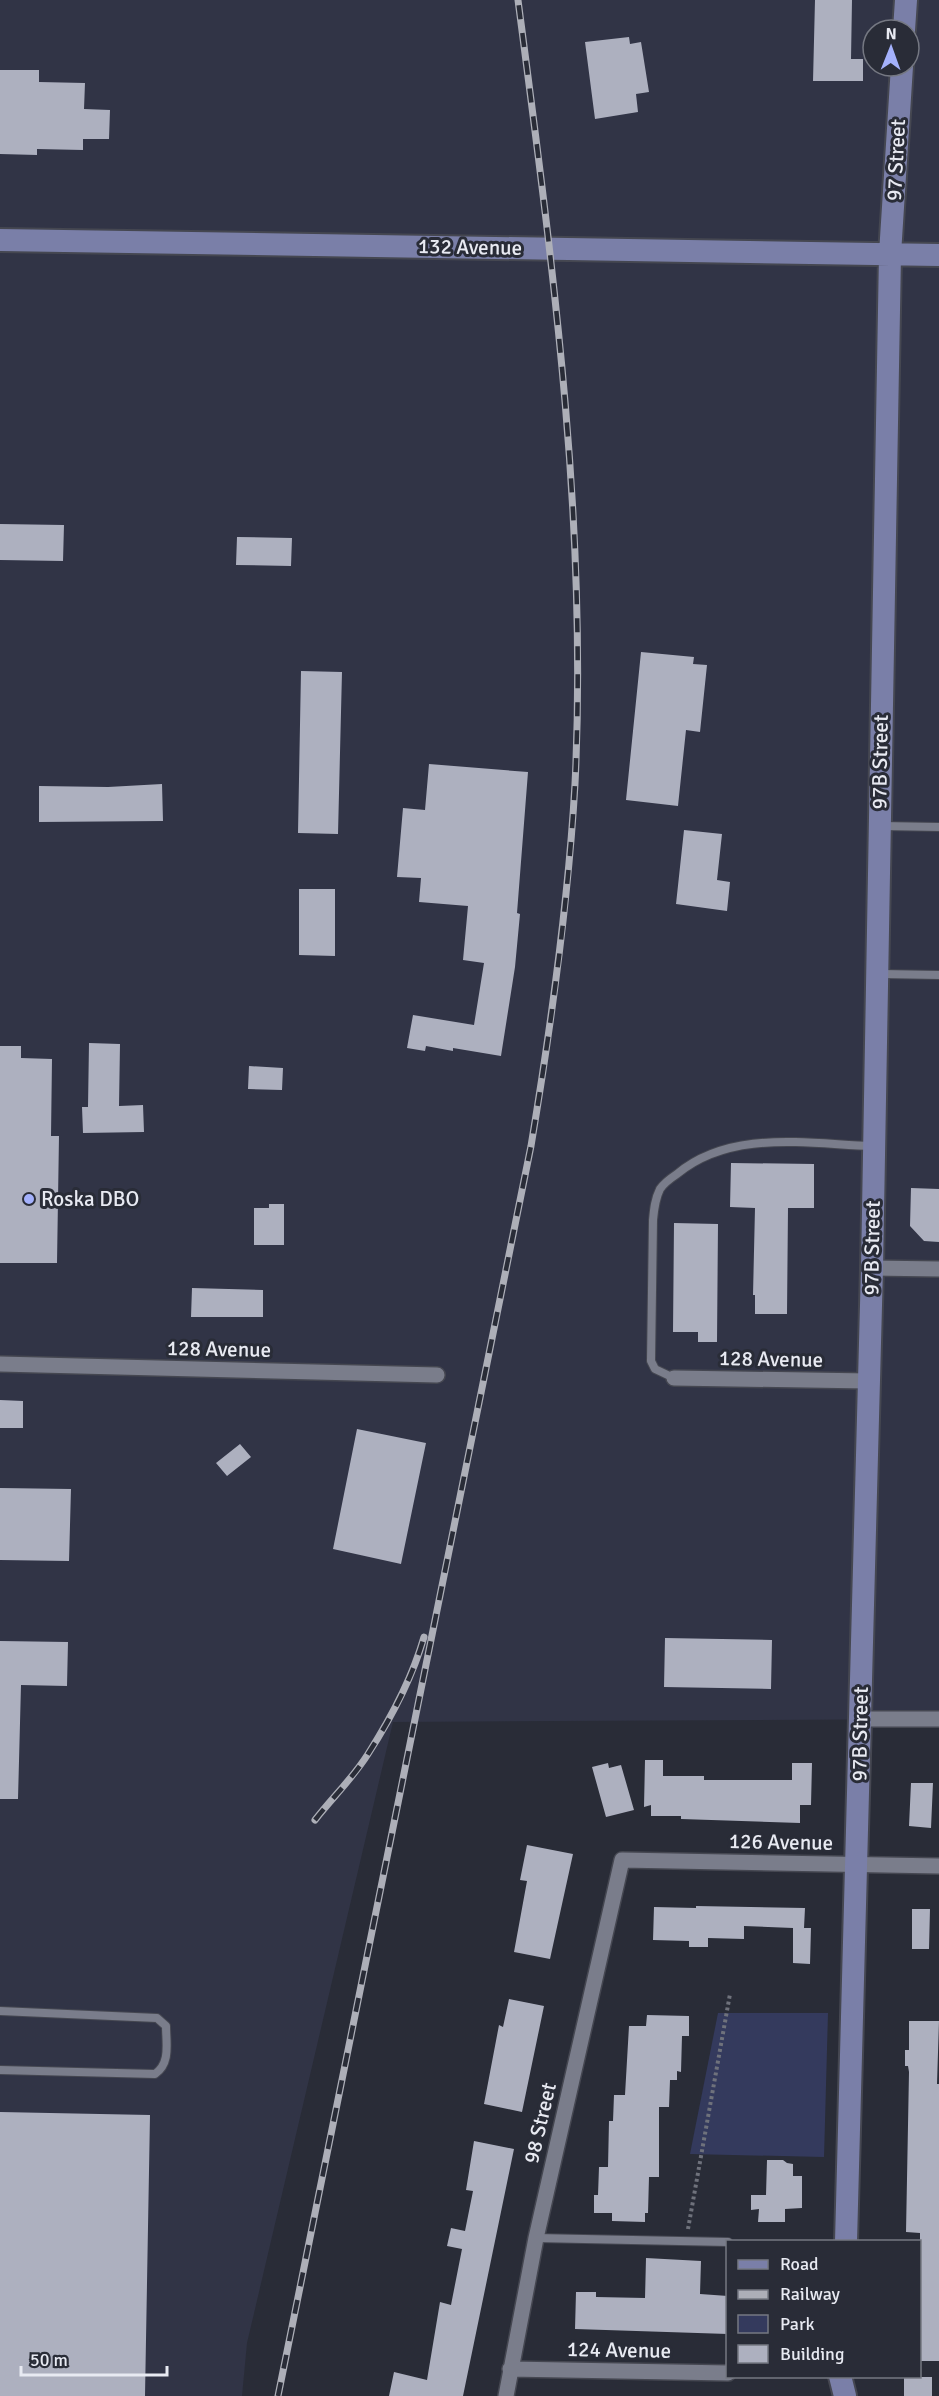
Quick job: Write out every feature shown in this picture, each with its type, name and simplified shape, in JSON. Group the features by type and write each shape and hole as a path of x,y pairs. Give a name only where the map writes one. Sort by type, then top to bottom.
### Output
{"street":[{"path":"905,18 906,0"},
{"name":"97 Street","path":"890,254 901,78"},
{"name":"132 Avenue","path":"0,240 939,255"},
{"name":"97B Street","path":"846,2240 872,1268 890,254"},
{"path":"872,1268 939,1269"},
{"name":"128 Avenue","path":"0,1364 437,1375"},
{"name":"128 Avenue","path":"674,1378 868,1381"},
{"path":"860,1719 939,1719"},
{"name":"126 Avenue","path":"622,1860 939,1866"},
{"name":"98 Street","path":"506,2396 536,2238 622,1860"},
{"name":"124 Avenue","path":"510,2369 726,2373"},
{"path":"840,2378 845,2396"}],"lane":[{"path":"879,826 939,827"},
{"path":"877,974 939,975"},
{"path":"674,1378 655,1369 651,1361 652,1220 661,1186 702,1157 735,1146 758,1142 874,1146"},
{"path":"0,2011 157,2018 166,2025 166,2062 155,2074 0,2070"},
{"path":"536,2238 726,2242"}],"path":[{"path":"686,2241 730,1994"}],"shaded area":[{"path":"0,0 939,0 939,1719 393,1722 247,2343 242,2396 0,2396"}],"green space":[{"path":"718,2013 828,2013 824,2157 690,2154"}],"building":[{"path":"815,0 852,0 851,59 861,59 863,81 813,81"},
{"path":"629,37 630,44 641,42 649,92 636,94 638,112 595,119 585,42"},
{"path":"0,70 39,70 39,82 85,83 84,109 110,110 109,139 83,139 83,150 37,149 37,155 0,154"},
{"path":"0,524 64,525 63,561 0,560"},
{"path":"237,537 292,538 291,566 236,565"},
{"path":"641,652 694,657 693,664 707,665 700,732 686,730 678,806 626,800"},
{"path":"301,671 342,672 338,834 298,833"},
{"path":"429,764 528,772 515,967 501,1056 453,1048 453,1051 426,1046 425,1051 407,1048 413,1015 474,1025 484,963 463,960 468,906 419,902 421,878 397,877 403,808 425,810"},
{"path":"162,784 163,821 39,822 39,786 108,787"},
{"path":"684,830 722,834 717,880 730,882 727,911 676,904"},
{"path":"299,889 335,889 335,956 299,955"},
{"path":"89,1043 120,1044 119,1106 143,1105 144,1132 83,1133 82,1107 88,1107"},
{"name":"Roska DBO","path":"0,1046 21,1046 21,1058 52,1059 51,1136 59,1136 57,1263 0,1263"},
{"path":"249,1066 283,1068 282,1090 248,1089"},
{"path":"731,1163 814,1164 814,1208 788,1208 787,1314 755,1314 755,1295 753,1295 755,1208 730,1207"},
{"path":"911,1188 939,1189 939,1242 924,1241 910,1226"},
{"path":"269,1204 284,1204 284,1245 254,1245 254,1208 269,1208"},
{"path":"674,1223 718,1224 717,1342 698,1342 698,1332 673,1332"},
{"path":"192,1288 263,1290 263,1317 191,1317"},
{"path":"0,1400 23,1401 23,1428 0,1428"},
{"path":"357,1429 426,1443 401,1564 333,1549"},
{"path":"240,1444 251,1457 227,1476 216,1463"},
{"path":"0,1488 71,1489 69,1561 0,1560"},
{"path":"665,1638 772,1640 771,1689 664,1687"},
{"path":"0,1641 68,1642 67,1686 21,1685 18,1799 0,1799"},
{"path":"645,1760 663,1760 663,1776 704,1776 704,1780 792,1780 792,1763 812,1763 811,1805 800,1805 800,1823 651,1816 651,1805 644,1807"},
{"path":"608,1763 609,1768 621,1765 634,1810 606,1817 592,1767"},
{"path":"911,1783 933,1783 931,1828 909,1826"},
{"path":"527,1845 573,1854 550,1959 514,1952 527,1881 520,1880"},
{"path":"696,1906 805,1908 804,1928 811,1928 810,1964 793,1963 793,1928 744,1926 744,1939 708,1938 708,1947 689,1947 689,1941 653,1940 654,1907 696,1908"},
{"path":"912,1909 930,1909 929,1949 912,1949"},
{"path":"509,1999 544,2006 522,2112 484,2104 499,2025 503,2027"},
{"path":"647,2015 689,2016 689,2036 682,2036 681,2072 677,2071 677,2080 670,2080 669,2107 659,2107 659,2177 649,2177 648,2213 645,2213 645,2222 612,2221 612,2213 594,2213 594,2195 598,2195 599,2167 608,2167 609,2121 613,2121 614,2095 625,2095 629,2026 646,2026"},
{"path":"909,2021 939,2021 937,2084 939,2084 939,2361 921,2361 921,2240 920,2233 906,2232 909,2072 908,2066 905,2066 905,2050 909,2050"},
{"path":"0,2112 150,2115 145,2396 0,2396"},
{"path":"474,2141 514,2149 463,2396 389,2396 394,2372 427,2380 440,2302 451,2305 462,2249 447,2246 451,2228 465,2231 473,2191 466,2190"},
{"path":"767,2160 783,2160 793,2164 793,2176 802,2176 802,2208 785,2209 785,2222 758,2222 759,2209 751,2210 751,2195 766,2195"},
{"path":"646,2258 701,2261 700,2294 726,2296 726,2334 575,2329 576,2292 596,2292 596,2297 645,2298"},
{"path":"932,2377 932,2396 904,2396 904,2378"}],"railway":[{"path":"278,2396 531,1146 552,1011 568,875 575,784 578,686 572,489 554,293 518,0"},
{"path":"315,1820 356,1771 377,1740 407,1683 424,1637"}],"place":[{"name":"Roska DBO","path":"29,1199"}]}
